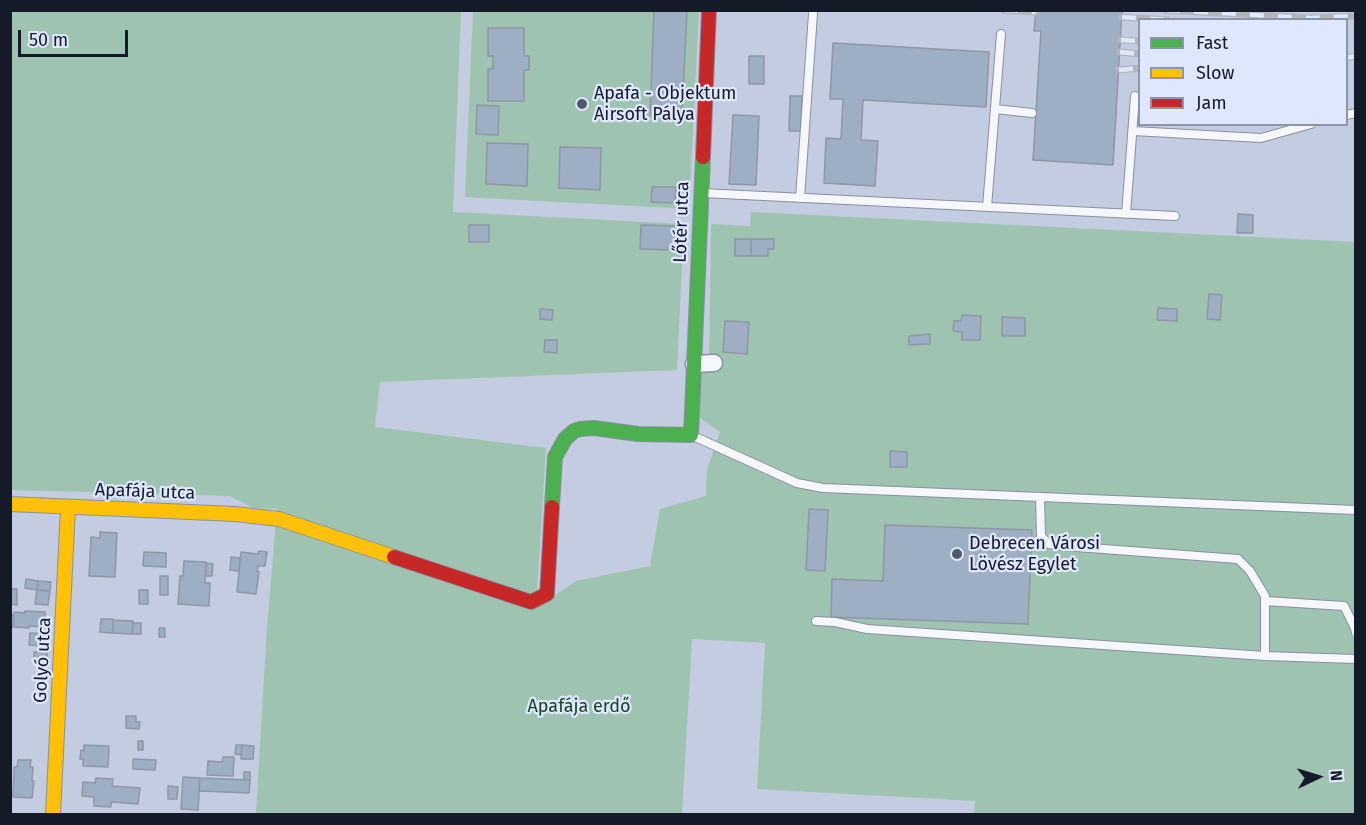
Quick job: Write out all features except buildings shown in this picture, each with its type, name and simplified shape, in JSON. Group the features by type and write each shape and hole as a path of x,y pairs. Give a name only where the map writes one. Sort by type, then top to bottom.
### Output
{"street":[{"name":"Lőtér utca","path":"691,435 709,10"},
{"path":"694,364 714,363"},
{"name":"Apafája utca","path":"10,504 235,514 279,519 531,602 547,594 555,457 568,434 577,429 596,429 691,435"},
{"name":"Golyó utca","path":"53,814 68,507"}],"lane":[{"path":"800,198 813,14"},
{"path":"987,207 1001,34"},
{"path":"1126,214 1135,96"},
{"path":"994,109 1032,112"},
{"path":"1133,131 1261,138 1304,126"},
{"path":"701,193 1175,216"},
{"path":"691,435 797,483 823,488 1356,510"},
{"path":"1040,497 1041,536 1049,544 1238,559 1250,571 1265,596 1265,656"},
{"path":"1265,601 1344,606 1356,633"},
{"path":"816,621 835,622 867,629 1265,656 1356,658"}],"green space":[{"name":"Apafája erdő","path":"11,11 461,11 453,212 684,224 677,370 380,382 375,427 546,448 536,608 576,581 650,566 660,509 706,496 707,470 720,432 697,416 699,369 709,368 711,224 750,226 751,212 1355,242 1355,814 974,814 975,801 757,789 765,643 692,639 682,814 256,814 267,627 277,509 253,508 230,496 11,490"},
{"name":"Apafa - Objektum Airsoft Pálya","path":"473,11 699,11 689,209 465,197"}],"railway":[{"path":"1004,10 1036,12"},
{"path":"1166,10 1311,18 1356,16"},
{"path":"1122,17 1138,18"},
{"path":"1121,40 1138,41"},
{"path":"1120,52 1138,54"},
{"path":"1348,58 1356,56"},
{"path":"1119,70 1138,68"}],"traffic: fast":[{"path":"552,507 555,457 565,439 574,431 594,428 638,434 691,435 703,157"}],"traffic: slow":[{"path":"10,504 235,514 279,519 394,557"},
{"path":"53,814 68,507"}],"traffic: jam":[{"path":"703,157 709,10"},
{"path":"394,557 531,602 547,594 552,507"}],"place":[{"name":"Apafa - Objektum Airsoft Pálya","path":"582,104"},
{"name":"Debrecen Városi Lövész Egylet","path":"957,554"}]}
